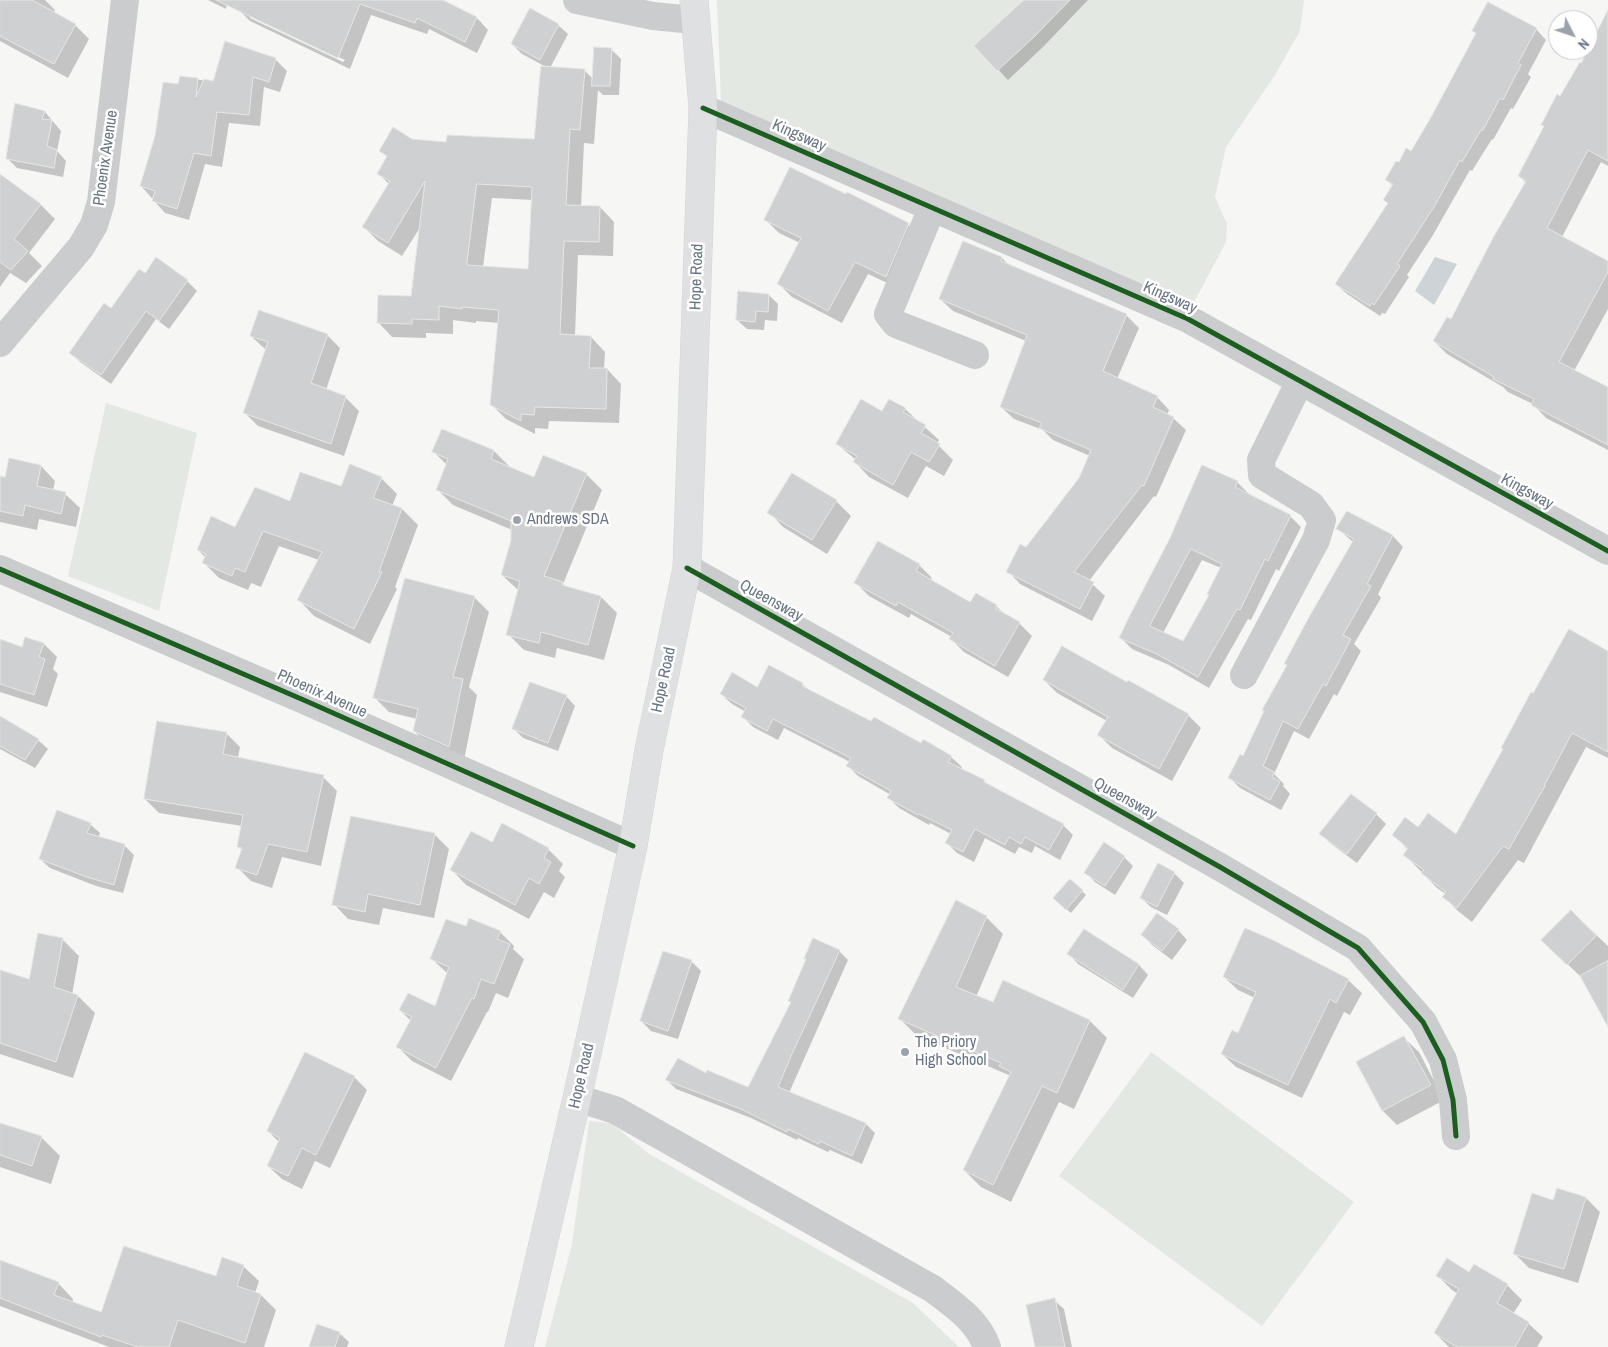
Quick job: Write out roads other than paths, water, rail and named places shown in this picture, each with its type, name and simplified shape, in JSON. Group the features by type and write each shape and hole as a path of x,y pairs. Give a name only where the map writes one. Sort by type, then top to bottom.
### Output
{"main road":[{"name":"Hope Road","path":"519,1347 578,1098 633,846 653,732 687,568 703,108 694,10"}],"street":[{"name":"Phoenix Avenue","path":"0,343 81,246 94,225 102,202 125,0"},
{"path":"577,0 653,16 694,10"},
{"name":"Kingsway","path":"703,108 1188,319 1608,551"},
{"path":"932,208 888,314 896,324 975,355"},
{"path":"1244,675 1316,540 1322,520 1312,505 1262,475 1261,460 1300,381"},
{"name":"Queensway","path":"687,568 1212,862 1358,948 1423,1022 1443,1060 1453,1100 1456,1136"},
{"name":"Phoenix Avenue","path":"0,569 306,701 633,846"},
{"path":"578,1098 615,1110 933,1289 963,1311 984,1339 987,1347"}],"place":[{"name":"Andrews SDA","path":"517,520"},
{"name":"The Priory High School","path":"905,1052"}]}
